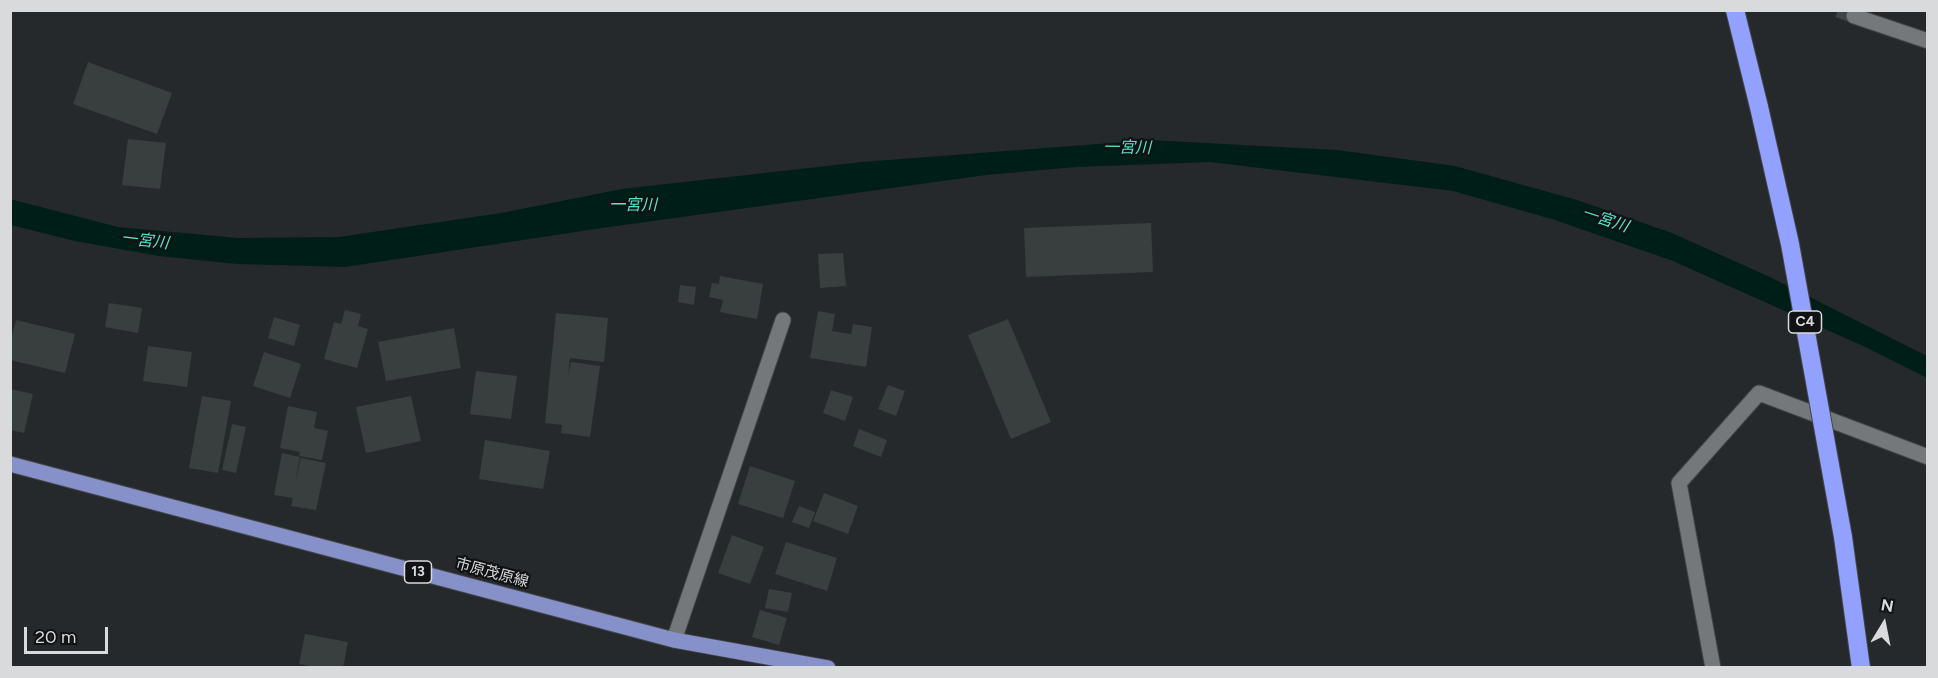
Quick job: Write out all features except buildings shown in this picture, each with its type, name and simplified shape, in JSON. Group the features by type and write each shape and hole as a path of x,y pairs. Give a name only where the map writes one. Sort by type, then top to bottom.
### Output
{"highway":[{"name":"C4","path":"1735,10 1790,244 1842,537 1861,668"}],"main road":[{"name":"市原茂原線","path":"10,464 674,640 828,668"}],"street":[{"path":"1857,10 1854,16 1928,41"},
{"path":"674,640 783,320"},
{"path":"1713,668 1679,483 1759,393 1928,458"}],"water":[{"name":"一宮川","path":"1150,140 1337,150 1455,166 1577,200 1672,233 1770,277 1927,356 1927,378 1863,346 1673,261 1555,220 1453,191 1210,162 1076,167 986,175 602,228 345,267 237,264 159,256 75,241 11,225 10,199 118,227 238,238 339,237 501,213 622,189 862,162"}],"tunnel":[{"path":"1838,10 1854,16"}]}
